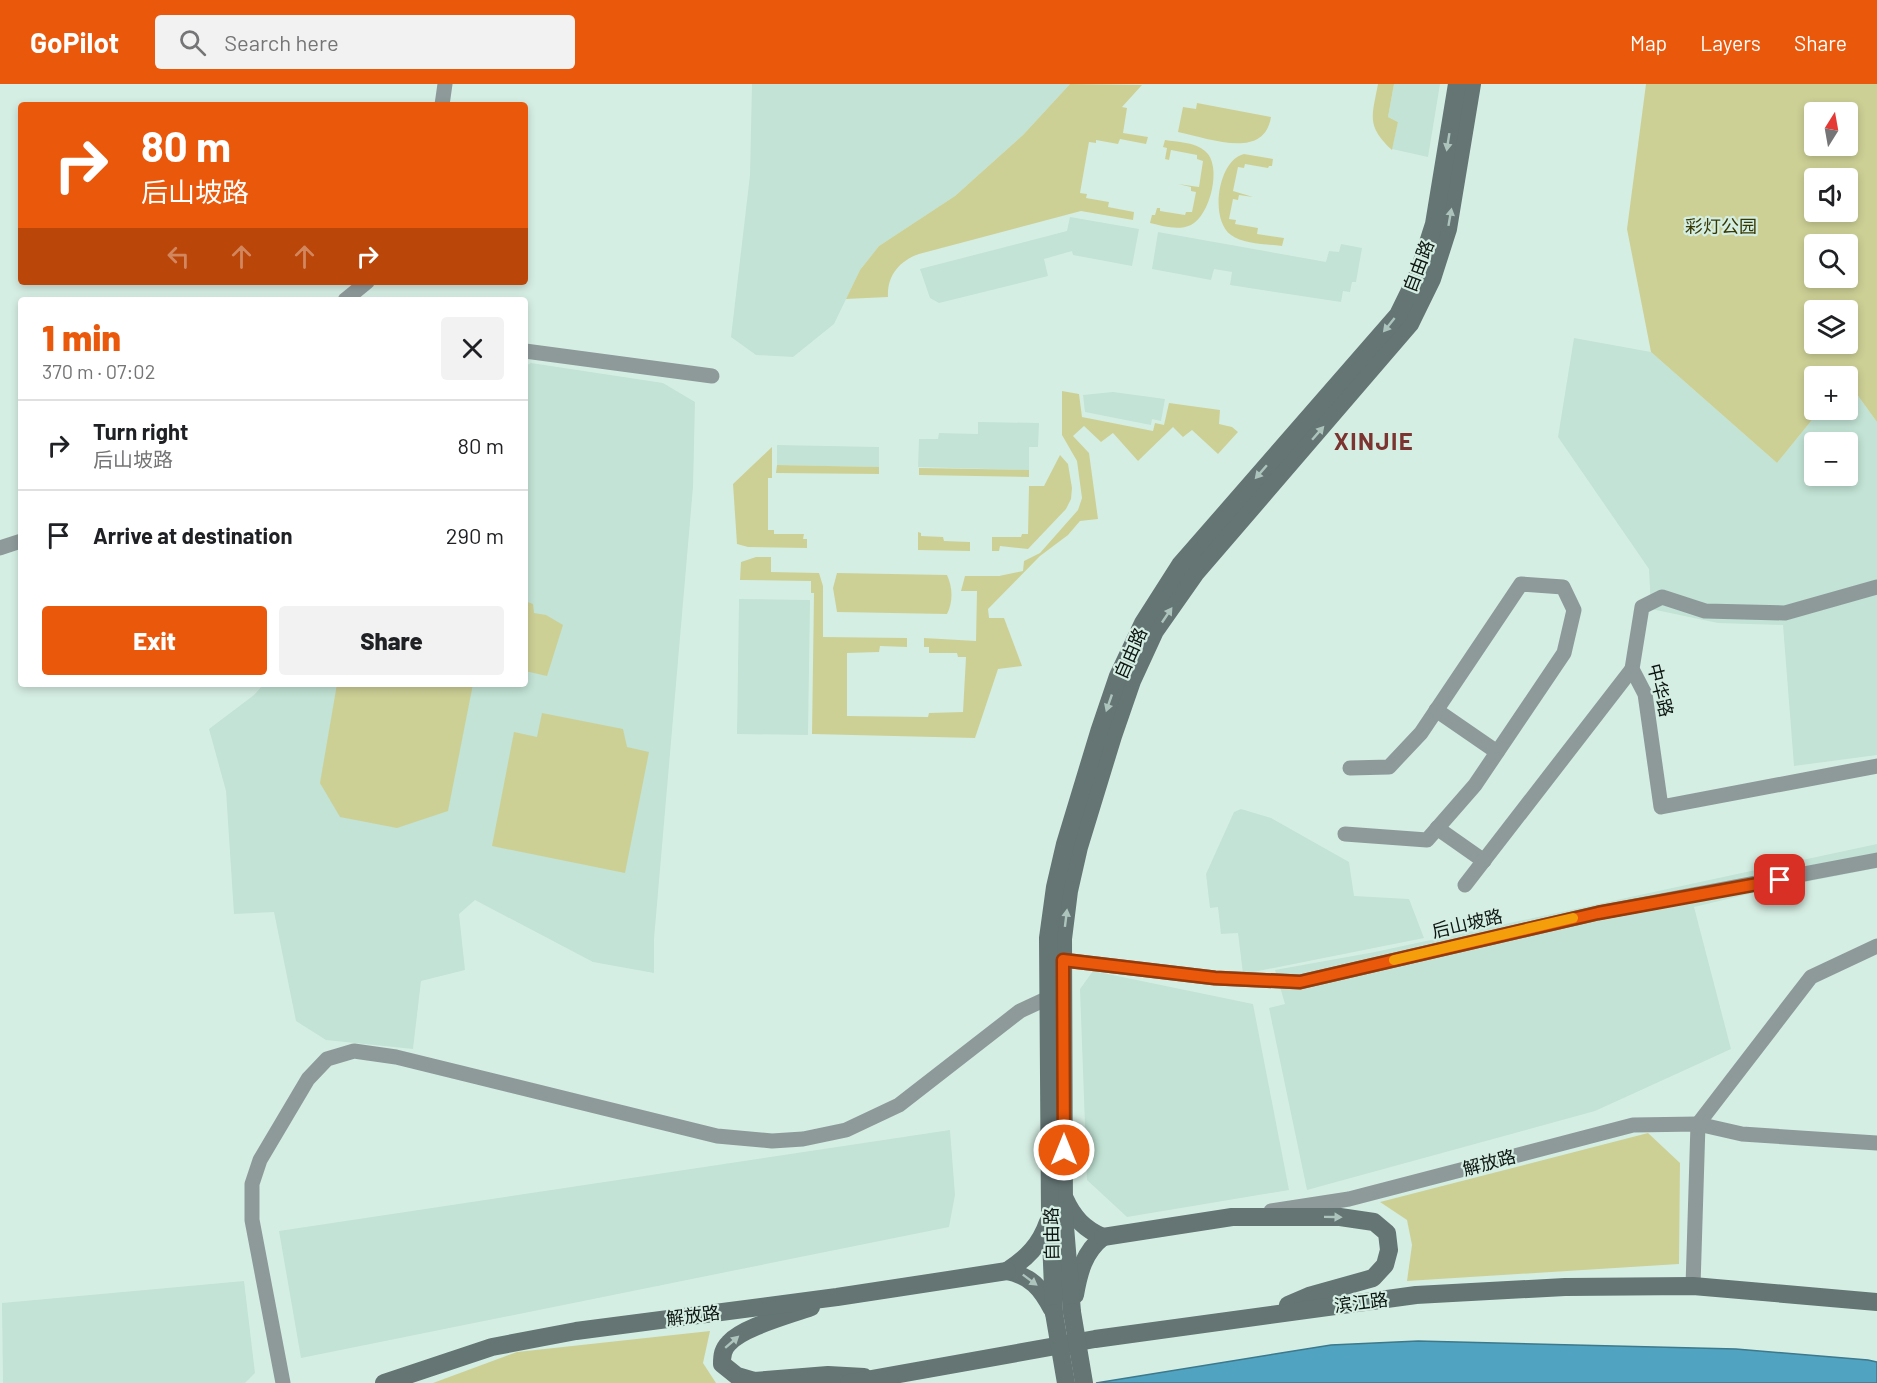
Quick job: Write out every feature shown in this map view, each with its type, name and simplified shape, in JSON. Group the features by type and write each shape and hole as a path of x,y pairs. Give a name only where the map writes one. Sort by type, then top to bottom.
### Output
{"main road":[{"name":"自由路","path":"1063,1313 1050,1214 1048,939 1055,887 1065,844 1118,676 1143,623 1180,565 1398,315 1418,274 1434,224 1457,84"},
{"name":"自由路","path":"1063,1313 1066,1266 1063,960 1069,891 1079,847 1113,736 1136,671 1155,631 1194,574 1410,324 1432,279 1448,229 1473,84"},
{"path":"1064,1197 1079,1221 1089,1231 1103,1237 1093,1245 1086,1256 1063,1313 1066,1383"},
{"path":"1007,1271 1031,1253 1042,1240 1050,1214"},
{"path":"1232,1217 1340,1217 1374,1222 1387,1233 1389,1250 1385,1265 1373,1278 1309,1296 1265,1314"},
{"name":"解放路","path":"1103,1237 1232,1217"},
{"path":"1007,1271 1022,1274 1035,1282 1063,1313 1084,1383"},
{"name":"解放路","path":"384,1383 492,1347 598,1328 837,1297 1007,1271"},
{"name":"滨江路","path":"849,1383 1095,1339 1416,1295 1565,1287 1693,1286 1877,1302"},
{"path":"837,1297 751,1330 730,1341 722,1352 722,1364 737,1376 754,1381 828,1375 875,1378"}],"street":[{"path":"442,102 445,84"},
{"path":"349,297 363,285"},
{"path":"528,351 712,376"},
{"path":"0,548 18,542"},
{"path":"1345,834 1427,840 1475,785 1564,652 1574,610 1563,586 1521,584 1421,733 1389,767 1350,768"},
{"name":"中华路","path":"1877,587 1785,613 1705,612 1662,597 1642,607 1632,669 1645,694 1661,807 1877,766"},
{"path":"1465,885 1632,669"},
{"path":"1436,710 1497,752"},
{"path":"1437,828 1484,861"},
{"name":"后山坡路","path":"1063,960 1215,978 1300,982 1598,913 1877,861"},
{"path":"1693,1286 1698,1124 1811,977 1877,946"},
{"path":"283,1383 252,1220 252,1184 260,1160 308,1079 327,1059 354,1051 396,1058 717,1136 772,1141 803,1139 846,1130 899,1105 1020,1011 1048,998"},
{"name":"解放路","path":"1232,1217 1349,1199 1633,1125 1698,1124 1742,1134 1877,1143"}],"shaded area":[{"path":"752,84 1070,84 1023,135 955,196 879,246 860,270 834,324 793,357 756,355 731,337 750,175"},
{"path":"1394,84 1440,84 1428,157 1392,149 1398,122 1388,117"},
{"path":"1070,217 1139,229 1132,266 1073,255 1072,251 1044,259 1048,276 939,303 930,298 920,269 1067,231"},
{"path":"1158,232 1326,262 1329,251 1339,252 1341,244 1362,248 1356,282 1352,282 1350,292 1343,291 1341,302 1230,285 1232,272 1214,269 1211,280 1152,269"},
{"path":"1574,338 1651,352 1777,463 1812,420 1858,420 1858,396 1877,422 1877,755 1794,766 1783,625 1718,623 1651,609 1649,569 1558,437"},
{"path":"531,363 663,383 695,402 693,487 654,939 654,973 593,962 475,900 459,914 465,970 421,981 413,1049 326,1040 296,1021 274,912 234,914 226,791 209,729 261,687 528,687 528,364"},
{"path":"1113,392 1165,399 1161,421 1152,419 1151,425 1085,412 1083,395"},
{"path":"978,422 1039,423 1038,447 1029,447 1029,470 918,467 919,439 938,439 939,433 978,434"},
{"path":"777,445 879,447 879,467 777,465"},
{"path":"739,599 810,600 808,735 737,734"},
{"path":"1241,809 1271,818 1349,862 1354,896 1409,899 1424,938 1243,974 1238,933 1221,934 1218,907 1210,908 1206,874 1234,812"},
{"path":"1877,844 1877,868 1774,888 1694,907 1731,1049 1595,1111 1307,1190 1269,1008 1285,1004 1275,970 1375,952"},
{"path":"1093,971 1253,1004 1289,1190 1127,1217 1087,1180 1080,989"},
{"path":"950,1130 955,1195 949,1227 301,1358 279,1231"},
{"path":"244,1281 255,1373 245,1383 3,1383 2,1303"}],"green space":[{"path":"1070,84 1142,85 1122,107 1127,108 1123,133 1148,137 1146,144 1120,139 1118,144 1096,140 1096,143 1089,142 1080,193 1087,194 1086,198 1109,202 1108,207 1134,212 1133,220 1081,211 919,254 900,265 896,270 890,282 888,297 846,299 860,270 879,246 955,196 1023,135"},
{"path":"1378,84 1394,84 1388,117 1398,122 1392,150 1378,134 1373,120"},
{"name":"彩灯公园","path":"1646,84 1877,84 1877,422 1858,396 1858,366 1804,366 1804,420 1812,420 1777,463 1651,352 1627,229"},
{"path":"1197,103 1271,117 1266,131 1258,139 1247,143 1219,141 1178,132 1183,107 1196,109"},
{"path":"1165,140 1201,148 1210,158 1213,167 1209,201 1198,220 1186,227 1150,223 1157,208 1160,208 1160,211 1185,215 1186,212 1192,212 1196,192 1191,191 1191,187 1178,184 1199,187 1203,161 1197,159 1197,155 1171,150 1169,160 1165,159 1167,148 1163,147"},
{"path":"1244,154 1273,159 1272,166 1268,168 1245,164 1244,168 1238,167 1233,191 1253,197 1239,195 1238,200 1233,199 1229,219 1236,220 1235,224 1258,228 1257,234 1284,238 1282,246 1242,240 1231,235 1224,227 1220,216 1219,191 1228,167"},
{"path":"1062,391 1079,394 1082,417 1153,431 1155,423 1164,425 1169,403 1220,410 1219,424 1232,427 1238,432 1218,454 1192,430 1183,437 1173,427 1138,461 1113,433 1101,442 1084,426 1073,436 1089,453 1098,519 1080,521 1068,535 1040,556 988,609 989,618 1004,618 1022,666 998,669 975,738 812,734 814,593 811,593 811,581 740,580 741,562 756,557 771,557 771,572 819,573 823,586 823,637 907,638 907,647 880,646 879,652 847,653 847,716 928,717 929,713 963,712 966,657 958,657 957,653 929,653 929,647 924,647 924,638 976,641 977,591 961,591 965,576 999,576 1023,571 1024,561 1040,553 1078,510 1082,498 1077,461 1062,435"},
{"path":"772,447 772,478 768,478 768,530 774,530 774,534 804,534 803,539 807,539 807,548 748,547 737,544 733,484"},
{"path":"1060,455 1068,464 1072,488 1071,499 1066,509 1028,549 1000,546 999,551 992,551 992,537 1021,537 1022,534 1028,534 1029,486 1044,486"},
{"path":"777,465 879,467 879,474 776,473"},
{"path":"919,468 1029,470 1029,477 919,475"},
{"path":"918,532 921,536 943,537 944,541 970,542 970,551 918,550"},
{"path":"837,573 947,575 951,590 949,609 947,614 837,612 833,588"},
{"path":"528,602 533,604 534,613 546,615 563,625 547,676 528,672"},
{"path":"336,687 472,687 448,811 397,828 340,817 320,783"},
{"path":"542,713 623,729 627,747 649,752 625,873 492,846 514,732 537,737"},
{"path":"1648,1133 1680,1163 1679,1264 1407,1281 1412,1245 1407,1220 1380,1202"},
{"path":"710,1331 703,1363 716,1383 433,1383 517,1352"}],"water":[{"path":"1418,1341 1736,1349 1868,1360 1877,1362 1877,1383 1096,1383 1331,1345"}],"slow traffic":[{"path":"1394,960 1573,918"}],"district":[{"name":"XINJIE","path":"1374,440"}],"route":[{"path":"1064,1150 1063,960 1215,978 1300,982 1598,913 1780,880"}]}
